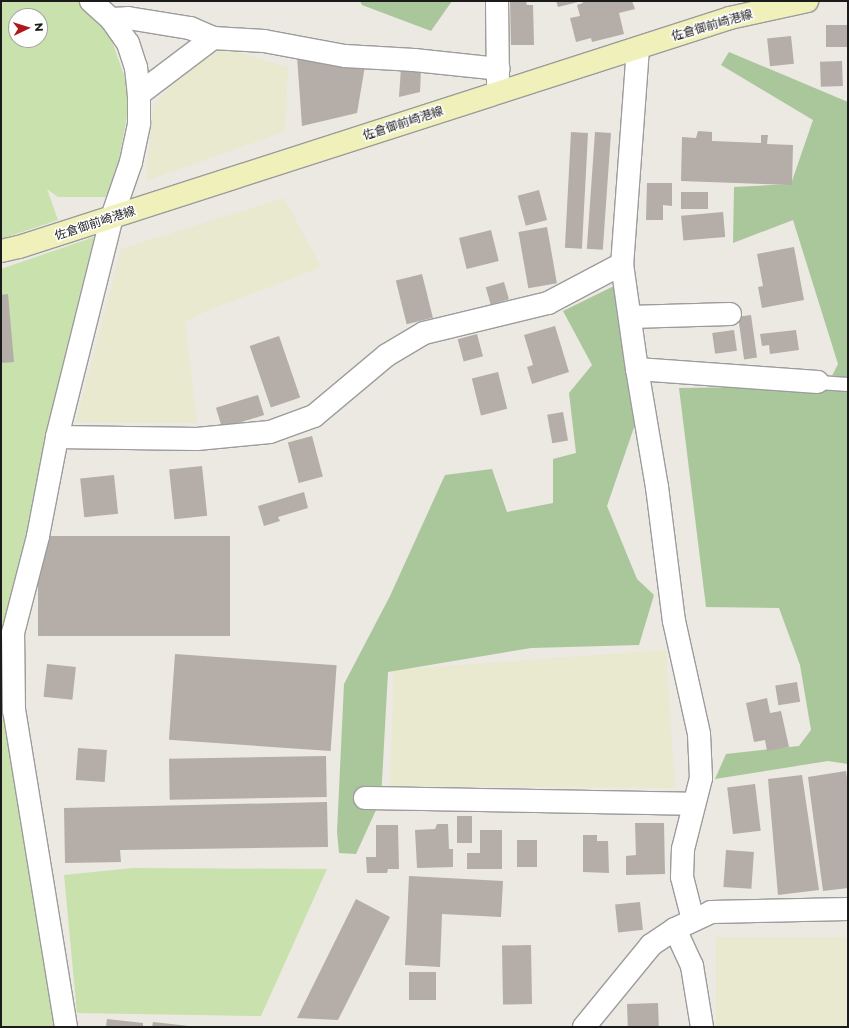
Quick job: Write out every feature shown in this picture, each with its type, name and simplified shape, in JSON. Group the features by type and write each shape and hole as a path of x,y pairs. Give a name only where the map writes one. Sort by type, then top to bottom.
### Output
{"main road":[{"name":"佐倉御前崎港線","path":"1,251 19,247 730,18 807,1"}],"street":[{"path":"66,1027 14,711 13,633 38,536 57,437 112,217 131,162 138,123 139,94 136,67 128,43 111,19 90,1"},
{"path":"498,1 498,92"},
{"path":"111,19 128,18 190,28 213,38 264,41 345,56 414,60 499,69"},
{"path":"139,94 213,38"},
{"path":"638,48 622,264 637,369 657,487 674,621 699,734 701,778 683,849 682,877 684,925 702,1027"},
{"path":"57,437 197,439 270,432 314,416 387,355 424,333 548,303 622,264"},
{"path":"630,317 730,314"},
{"path":"637,369 818,382"},
{"path":"365,798 694,804"},
{"path":"584,1027 651,945 684,925 711,912 848,909"}],"lane":[{"path":"818,382 848,384"}],"green space":[{"path":"1,1 78,1 107,27 131,95 112,197 58,197 47,189 58,220 1,239"},
{"path":"360,1 452,1 431,31 362,5"},
{"path":"207,43 288,67 285,131 146,181 153,106"},
{"path":"729,52 848,102 848,764 828,761 715,779 726,754 799,746 811,730 800,665 779,608 706,607 679,388 827,386 838,364 793,220 733,243 734,187 791,184 813,120 721,65"},
{"path":"284,198 321,267 204,312 185,322 197,423 76,422 121,249"},
{"path":"94,237 2,638 2,653 56,1027 1,1027 1,269"},
{"path":"618,284 640,410 607,506 637,579 654,595 639,645 531,648 388,672 381,799 356,854 339,853 337,832 344,684 390,596 445,475 492,469 507,512 553,503 553,459 576,453 569,393 592,365 563,311"},
{"path":"666,650 675,788 390,786 394,670"},
{"path":"133,868 327,869 261,1016 77,1013 64,875"},
{"path":"716,937 846,937 846,1027 716,1027"}],"building":[{"path":"510,1 526,1 527,5 533,5 534,45 511,45"},
{"path":"556,1 578,1 578,2 558,7"},
{"path":"582,1 632,1 635,9 619,13 624,34 592,42 591,38 576,42 570,18 580,16 577,5 583,3"},
{"path":"826,25 848,25 848,47 826,47"},
{"path":"791,36 794,64 770,66 767,39"},
{"path":"297,56 365,66 357,113 302,126"},
{"path":"842,61 843,86 821,87 820,62"},
{"path":"401,68 421,69 420,92 399,97"},
{"path":"698,131 712,132 712,141 761,143 761,135 768,135 767,144 793,145 792,185 681,181 682,137 696,138"},
{"path":"571,132 588,133 582,249 565,248"},
{"path":"595,132 611,133 603,250 587,249"},
{"path":"647,183 672,183 672,206 663,205 663,220 646,220"},
{"path":"539,190 547,220 526,226 518,196"},
{"path":"681,192 708,192 708,209 681,209"},
{"path":"723,212 725,237 683,241 681,216"},
{"path":"547,227 557,283 528,288 518,232"},
{"path":"491,230 499,261 467,269 459,238"},
{"path":"794,247 804,300 762,308 758,287 763,286 757,254"},
{"path":"422,274 433,318 407,324 396,281"},
{"path":"504,282 509,299 491,305 486,287"},
{"path":"8,294 14,362 1,363 1,295"},
{"path":"751,315 757,358 744,359 738,317"},
{"path":"555,326 569,372 532,384 527,367 533,365 524,335"},
{"path":"734,330 737,351 715,354 712,333"},
{"path":"796,330 799,350 770,354 769,345 762,346 760,334"},
{"path":"477,334 483,356 464,361 458,339"},
{"path":"279,336 300,397 271,408 250,346"},
{"path":"498,372 507,409 481,415 472,379"},
{"path":"258,395 264,415 222,428 216,408"},
{"path":"563,412 568,441 552,443 547,415"},
{"path":"312,436 323,477 299,483 288,442"},
{"path":"202,466 207,516 174,519 169,469"},
{"path":"114,475 118,514 84,517 80,479"},
{"path":"304,492 308,508 278,517 280,521 264,526 258,506"},
{"path":"38,536 230,536 230,636 38,636"},
{"path":"175,654 337,665 331,751 169,740"},
{"path":"47,664 76,667 72,700 44,697"},
{"path":"797,682 800,702 778,705 775,685"},
{"path":"767,698 770,713 781,711 789,747 767,751 765,740 754,742 746,703"},
{"path":"78,748 107,750 105,782 76,780"},
{"path":"326,756 327,797 170,800 169,759"},
{"path":"846,771 848,785 848,888 823,891 808,777"},
{"path":"802,775 819,890 778,895 768,779"},
{"path":"755,784 761,831 733,834 727,787"},
{"path":"327,802 328,847 120,850 121,862 65,863 64,808"},
{"path":"457,816 472,816 472,843 457,843"},
{"path":"635,823 664,823 665,874 626,875 626,856 636,855"},
{"path":"437,824 448,824 449,849 453,849 453,867 417,868 415,830 435,829"},
{"path":"376,825 398,825 399,869 388,869 387,873 367,873 366,857 376,857"},
{"path":"480,830 502,830 502,869 467,869 467,853 480,853"},
{"path":"583,835 597,835 597,841 608,841 609,873 583,872"},
{"path":"517,840 537,840 537,867 517,867"},
{"path":"726,850 754,852 751,889 723,887"},
{"path":"409,876 503,881 501,917 442,914 440,967 405,965"},
{"path":"356,899 390,917 338,1020 297,1018"},
{"path":"640,902 643,930 618,932 615,905"},
{"path":"531,945 532,1004 503,1004 502,946"},
{"path":"409,972 436,972 436,1000 409,1000"},
{"path":"658,1003 659,1027 628,1027 627,1004"},
{"path":"107,1019 143,1023 143,1027 106,1027"},
{"path":"153,1022 189,1026 189,1027 152,1027"}]}
